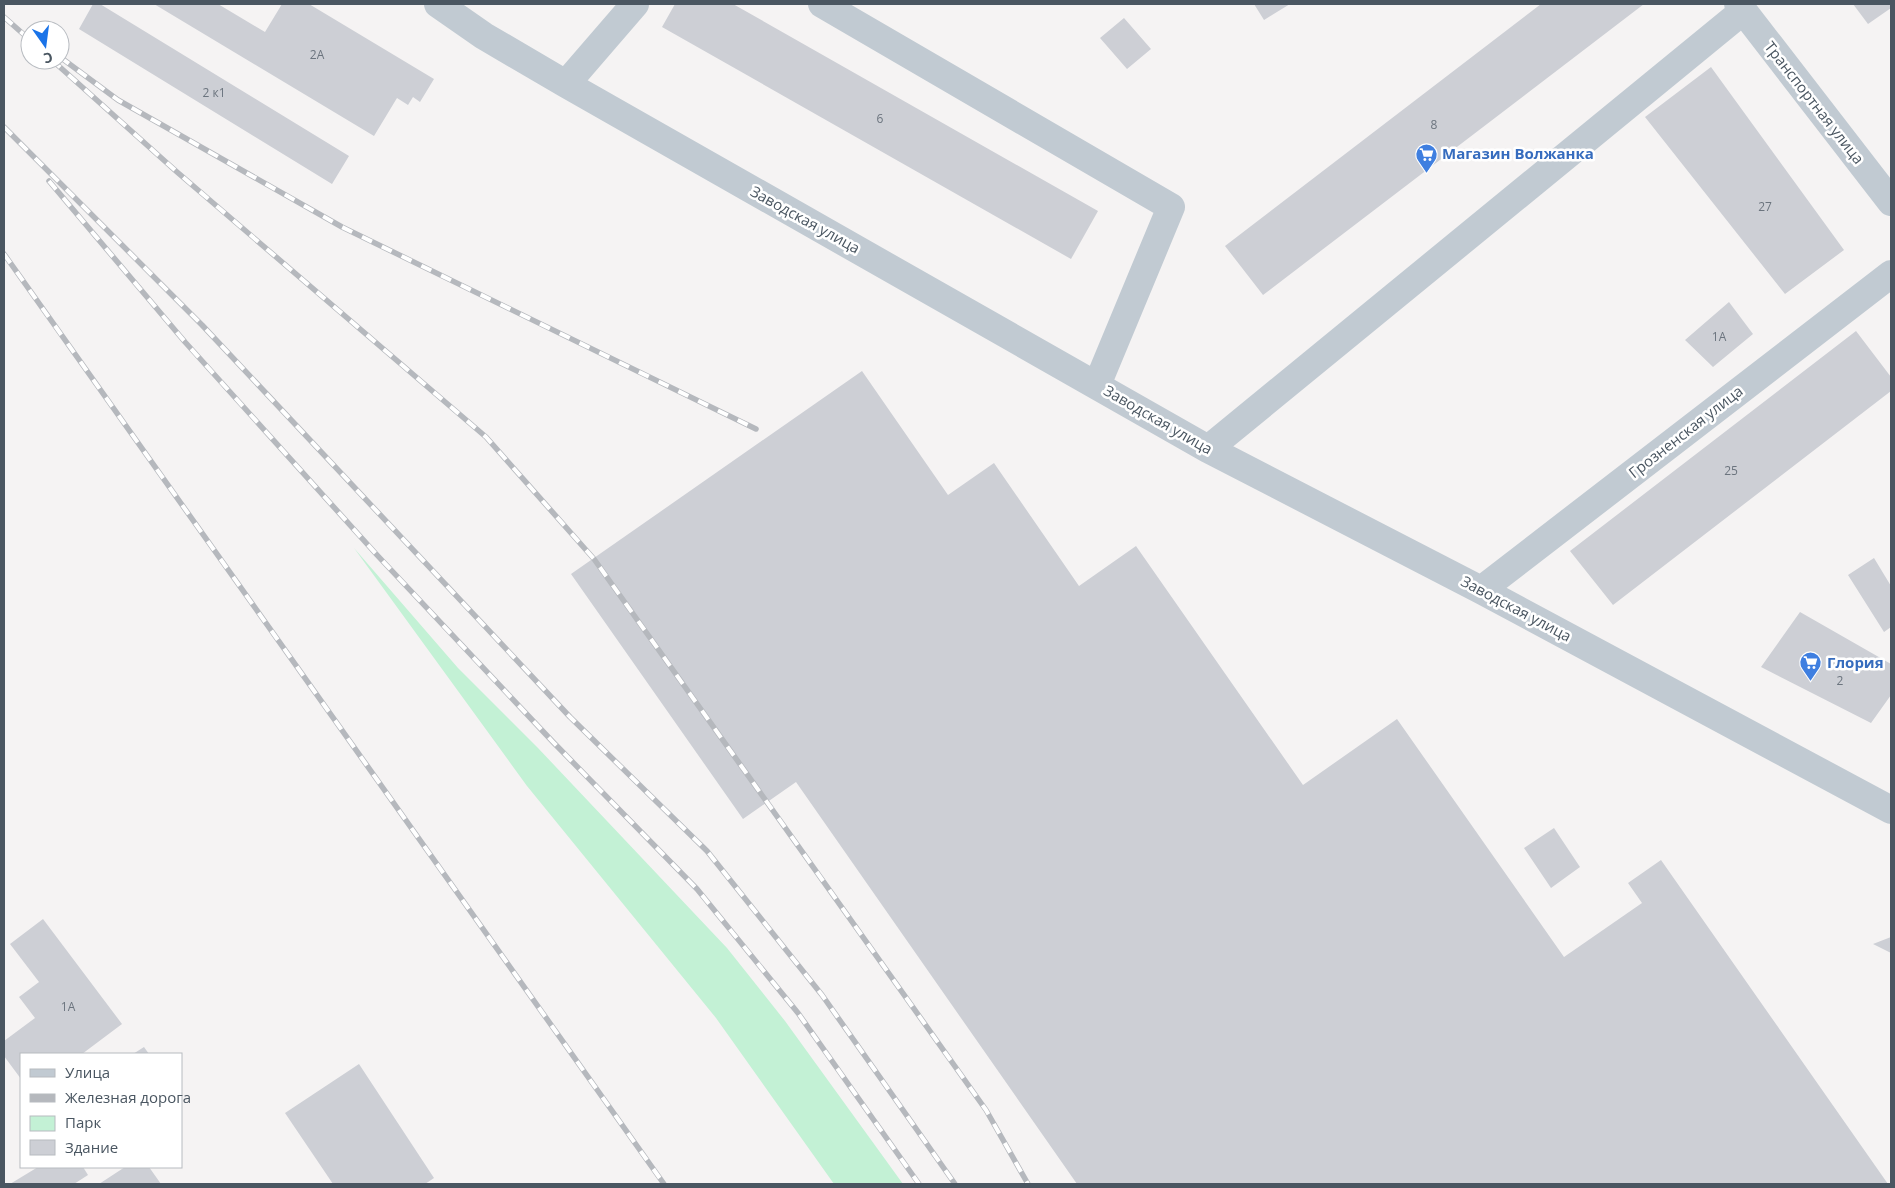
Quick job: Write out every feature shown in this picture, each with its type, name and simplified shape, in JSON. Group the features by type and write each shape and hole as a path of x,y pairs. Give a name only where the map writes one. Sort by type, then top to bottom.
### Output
{"street":[{"name":"Заводская улица","path":"438,4 484,36 566,84 1208,449 1481,590 1891,810"},
{"path":"566,84 635,4"},
{"path":"822,4 1171,207 1097,385"},
{"path":"1208,449 1740,7"},
{"name":"Транспортная улица","path":"1740,7 1891,202"},
{"name":"Грозненская улица","path":"1481,590 1891,274"}],"green space":[{"path":"354,548 458,668 538,748 727,948 785,1021 903,1184 834,1184 716,1018 527,786"}],"building":[{"path":"93,4 100,4 349,156 332,184 79,29"},
{"path":"154,4 218,4 265,32 282,4 309,4 434,79 420,102 413,97 408,105 397,98 374,136"},
{"path":"675,4 733,4 1098,211 1071,259 662,27"},
{"path":"1254,4 1290,4 1264,20"},
{"path":"1541,4 1644,4 1263,295 1225,246"},
{"path":"1853,4 1891,4 1891,8 1868,24"},
{"path":"1124,18 1151,49 1127,69 1100,38"},
{"path":"1711,67 1844,250 1785,294 1645,117"},
{"path":"1729,302 1753,334 1713,367 1685,340"},
{"path":"1856,331 1891,377 1891,391 1613,605 1570,551"},
{"path":"862,371 948,495 994,463 1079,586 1136,546 1303,785 1397,719 1564,957 1642,903 1628,883 1661,860 1888,1184 1077,1184 796,782 743,819 571,574"},
{"path":"1874,558 1891,586 1891,627 1884,632 1848,575"},
{"path":"1800,612 1891,664 1891,695 1871,723 1761,667"},
{"path":"1554,828 1580,867 1551,888 1524,848"},
{"path":"43,919 122,1024 83,1053 20,1053 20,1078 4,1056 4,1041 35,1018 19,997 39,982 10,944"},
{"path":"1891,937 1891,953 1873,944"},
{"path":"144,1047 148,1053 135,1053"},
{"path":"359,1064 434,1178 425,1184 333,1184 285,1113"},
{"path":"36,1168 84,1168 88,1175 74,1184 10,1184"},
{"path":"123,1168 150,1168 161,1184 99,1184"}],"railway":[{"path":"4,17 20,31"},
{"path":"70,64 118,100 342,227 756,429"},
{"path":"63,70 177,172 486,437 594,559 986,1110 1028,1184"},
{"path":"4,127 202,325 570,717 707,851 822,995 955,1184"},
{"path":"49,181 185,342 377,555 553,742 697,889 798,1013 919,1184"},
{"path":"4,254 664,1184"}],"place":[{"name":"Магазин Волжанка","path":"1426,173"},
{"name":"Глория","path":"1811,682"}]}
